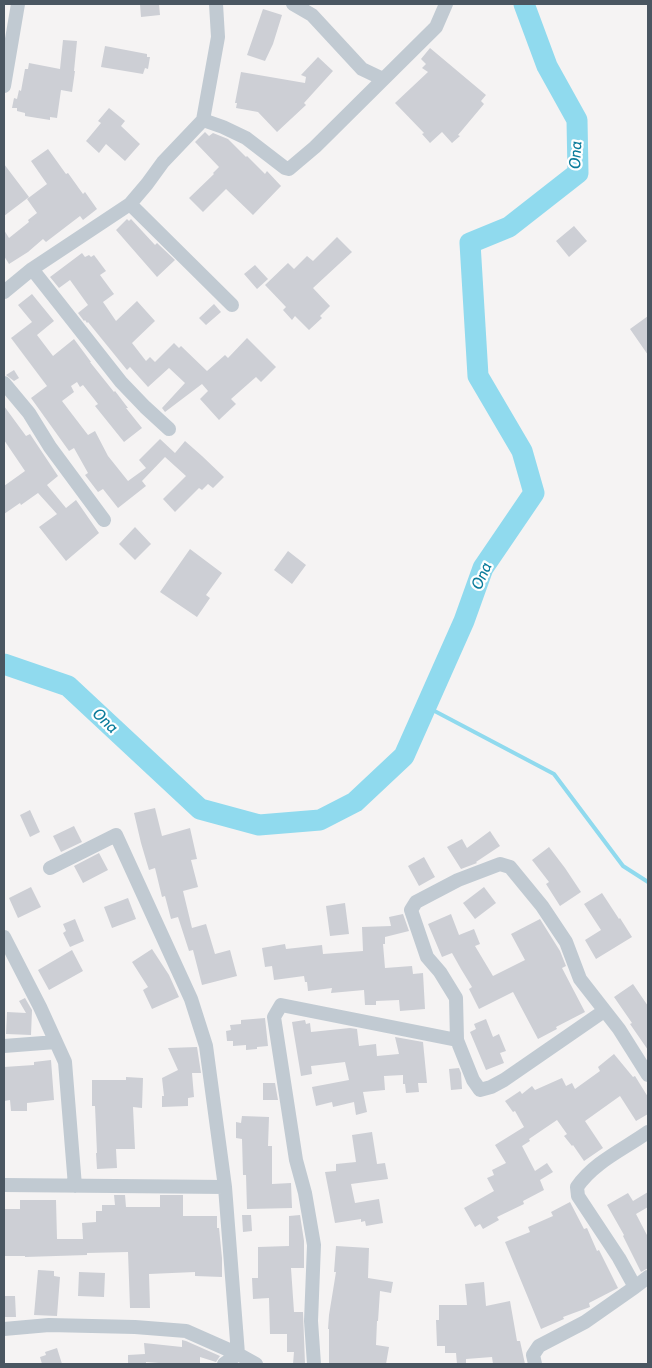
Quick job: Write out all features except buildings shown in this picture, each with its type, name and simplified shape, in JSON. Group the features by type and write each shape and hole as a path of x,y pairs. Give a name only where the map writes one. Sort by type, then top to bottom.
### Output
{"street":[{"path":"4,86 18,4"},
{"path":"4,292 32,270 130,204 163,162 203,120 218,37 216,4"},
{"path":"293,4 312,16 362,69 383,79"},
{"path":"203,120 224,127 246,138 285,168 289,168 315,147 436,27 446,4"},
{"path":"130,204 232,305"},
{"path":"32,270 121,382 169,430"},
{"path":"4,383 29,413 50,447 104,520"},
{"path":"50,868 116,835 191,999 206,1046 225,1187 238,1354"},
{"path":"604,1011 504,1080 480,1090 473,1080 457,1040 456,998 440,972 427,957 410,910 416,902 458,880 500,864 510,867 542,906 566,942 580,979 618,1029 648,1076"},
{"path":"4,937 40,1007 65,1062 75,1186"},
{"path":"314,1364 311,1321 314,1245 306,1193 296,1160 274,1017 281,1006 457,1040"},
{"path":"4,1046 56,1042"},
{"path":"635,1286 578,1196 576,1187 601,1162 648,1132"},
{"path":"4,1185 225,1187"},
{"path":"535,1364 533,1355 539,1346 586,1322 648,1277"},
{"path":"4,1329 49,1325 134,1327 186,1331 256,1364"},
{"path":"224,1364 238,1354"}],"waterway":[{"name":"Ona","path":"4,664 68,686 200,809 259,825 320,820 355,802 404,756 464,621 483,568 534,493 522,451 478,376 470,243 509,227 578,173 577,120 547,66 524,4"},
{"path":"427,707 554,774 623,866 648,882"}]}
